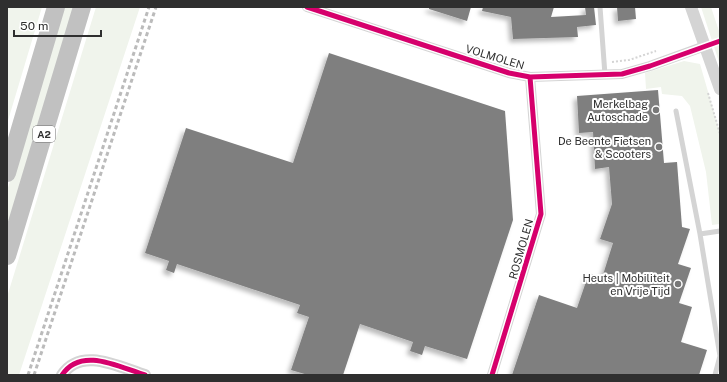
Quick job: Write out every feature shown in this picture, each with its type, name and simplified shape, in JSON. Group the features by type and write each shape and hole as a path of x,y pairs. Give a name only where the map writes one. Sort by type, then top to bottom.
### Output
{"highway":[{"name":"A2","path":"7,173 56,7"},
{"name":"A2","path":"7,256 82,7"}],"street":[{"name":"VOLMOLEN","path":"307,7 510,73 530,77 605,75 634,71 705,46"},
{"path":"691,7 720,89"},
{"name":"ROSMOLEN","path":"492,375 523,280 541,214 530,77"},
{"path":"62,375 67,368 74,363 91,360 101,361 145,375"}],"lane":[{"path":"600,7 605,75"},
{"path":"676,111 700,234 720,356 715,375"},
{"path":"700,234 720,231"}],"shaded area":[{"path":"7,7 42,7 7,124"},
{"path":"61,7 74,7 7,230 7,191 44,72"},
{"path":"96,7 140,7 19,375 7,375 7,297"},
{"path":"701,7 711,7 720,34 720,65"},
{"path":"684,61 700,64 720,133 720,224 712,225 706,172 690,106 682,96 662,94 661,87 646,89 645,73"}],"building":[{"path":"429,7 471,7 467,21 429,9"},
{"path":"483,7 554,7 551,17 586,15 585,7 594,7 596,25 577,27 578,37 513,39 511,17 482,11"},
{"path":"617,7 635,7 636,19 618,21"},
{"path":"329,53 505,111 513,220 467,359 425,346 422,355 410,351 413,342 360,324 343,375 308,375 291,370 309,317 297,313 300,305 177,264 174,273 166,270 169,261 145,253 186,128 293,163"},
{"path":"658,90 664,163 677,162 682,227 690,229 678,264 691,268 679,303 692,307 681,342 707,350 699,375 512,375 539,295 577,308 589,273 602,278 613,243 600,239 612,204 609,167 595,169 593,132 579,133 577,96"}],"railway":[{"path":"28,375 149,7"},
{"path":"34,375 156,7"}],"cycle path":[{"path":"307,7 509,73 530,77 622,74 650,66 720,41"},
{"path":"492,375 541,214 530,77"},
{"path":"62,375 70,366 79,362 90,360 101,361 145,375"}],"place":[{"name":"Merkelbag Autoschade","path":"656,110"},
{"name":"De Beente Fietsen & Scooters","path":"659,147"},
{"name":"Heuts | Mobiliteit en Vrije Tijd","path":"678,284"}]}
